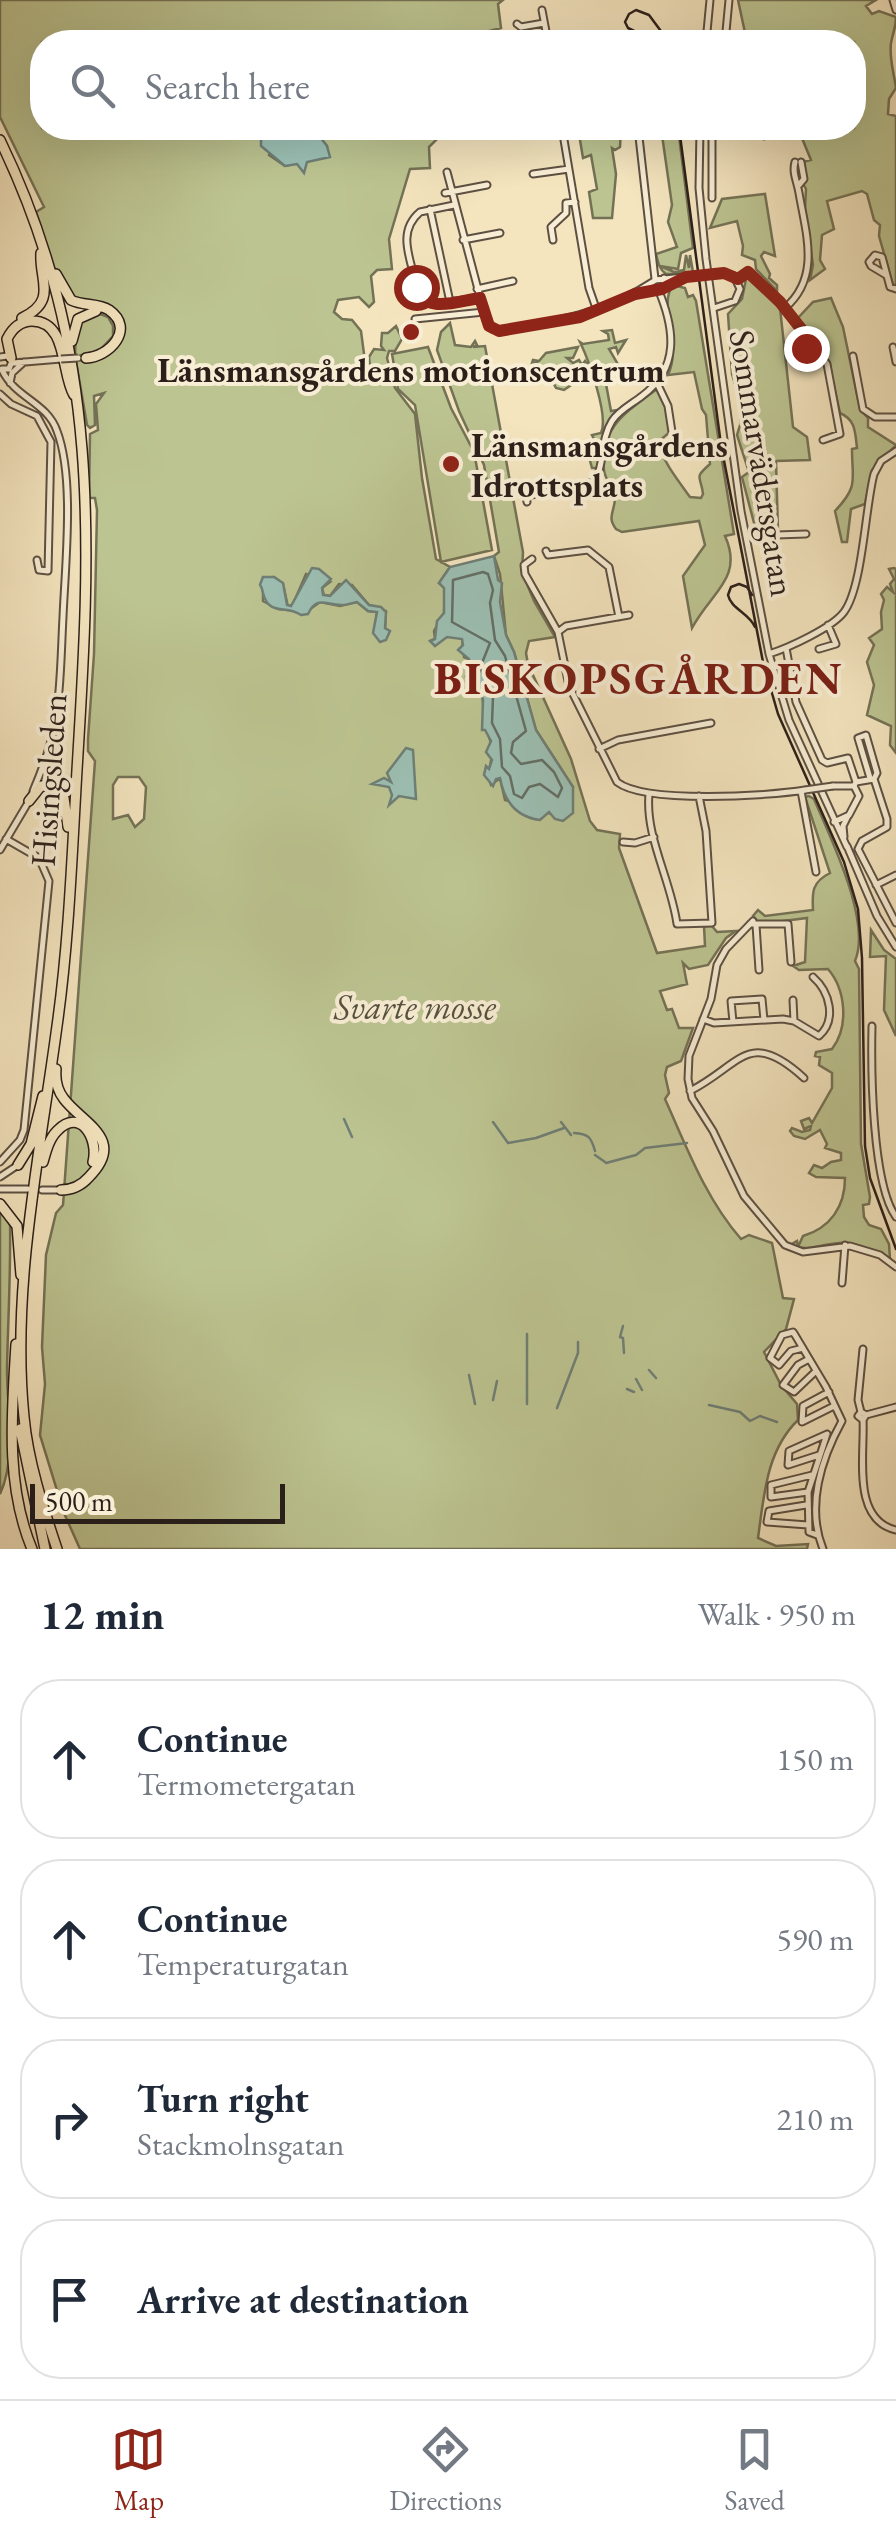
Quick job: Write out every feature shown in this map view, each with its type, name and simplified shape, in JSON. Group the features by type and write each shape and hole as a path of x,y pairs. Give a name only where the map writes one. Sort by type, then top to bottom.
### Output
{"highway":[{"name":"Hisingsleden","path":"0,140 35,222 55,286 84,440 88,528 79,742 58,1021 35,1188 21,1351 27,1438 57,1549"},
{"name":"Hisingsleden","path":"0,150 41,253 74,396 83,519 76,705 58,975 21,1274 14,1387 14,1478 18,1506 32,1549"},
{"path":"35,222 68,296 80,304 108,310 118,322 119,335 112,348 101,355 82,358"},
{"path":"7,360 2,337 8,328 34,311 43,298 41,253"},
{"path":"74,372 74,325 86,312 103,312 113,321 114,338 103,350 82,358"},
{"path":"7,360 7,339 13,329 26,321 45,324 58,338 74,396"},
{"path":"29,801 42,786 56,787 64,798 68,827"},
{"path":"58,1021 58,1088 66,1102 95,1127 102,1146 100,1160 90,1178 75,1188 61,1190"},
{"path":"18,1165 30,1144 43,1096"},
{"path":"35,1188 54,1134 64,1125 76,1124 92,1135 95,1154 86,1174 61,1190"},
{"path":"0,1204 18,1226 21,1274"},
{"path":"21,1351 20,1428 43,1549"},
{"path":"14,1387 18,1438 43,1549"}],"street":[{"path":"707,30 710,0"},
{"path":"726,30 729,0"},
{"path":"894,0 896,10"},
{"path":"542,10 545,30"},
{"path":"517,24 521,27 544,23"},
{"path":"564,140 590,296 597,311"},
{"path":"528,502 526,496 595,482 612,420 658,383 667,370 672,353 643,191 639,140"},
{"name":"Sommarvädersgatan","path":"700,140 701,212 746,536 769,654 783,704 848,847"},
{"path":"712,140 712,198"},
{"path":"785,308 802,290 808,272 798,186 792,170 798,162"},
{"path":"533,174 569,168"},
{"path":"446,172 448,192 489,326 499,331 597,311 660,283 719,273 738,279 750,272 813,344 832,378 840,434 823,440"},
{"path":"448,192 487,185"},
{"path":"553,240 551,227 566,213 566,203 575,202"},
{"path":"454,205 418,213 411,221 406,247 416,291 431,304 480,298"},
{"path":"430,209 450,302"},
{"path":"464,240 500,233"},
{"path":"886,275 890,287 896,290"},
{"path":"714,308 738,298 738,279"},
{"path":"478,288 513,281"},
{"path":"414,319 484,312"},
{"path":"802,367 801,353 813,344"},
{"path":"893,347 896,362"},
{"path":"852,356 863,409 875,418 896,418"},
{"path":"7,360 82,358"},
{"path":"0,850 29,801 48,753 57,710 66,551 61,442 44,408 10,383 1,369 7,360"},
{"path":"7,360 10,383"},
{"path":"10,383 14,371 25,361"},
{"path":"658,383 668,406 672,432"},
{"path":"0,394 37,416 50,440 48,571 38,570 37,560"},
{"path":"769,654 828,625 850,601 874,474 881,462 896,451"},
{"path":"746,536 806,534"},
{"path":"546,551 548,555 588,550 604,561 611,575 619,617"},
{"path":"532,559 524,569 558,632 568,686 618,782 631,791 759,796 855,784 872,778 877,772 866,735 858,738 872,778 892,824 859,846 896,923"},
{"path":"558,632 566,626 628,616"},
{"path":"819,649 836,644 828,625"},
{"path":"786,647 796,702 823,762 848,758 858,796 843,826 844,837"},
{"path":"599,749 618,740 711,722"},
{"path":"803,791 816,872"},
{"path":"649,794 648,814 677,924 712,923 706,830 699,795"},
{"name":"Sommarvädersgatan","path":"824,796 877,916 896,946"},
{"path":"832,808 849,814"},
{"path":"835,820 849,814"},
{"path":"624,842 654,837"},
{"path":"0,1162 24,1130 49,880 39,858 6,839"},
{"path":"876,885 896,875"},
{"path":"753,923 760,970"},
{"path":"791,962 788,924 753,923 720,958 704,1019 689,1056 690,1091 744,1196 779,1240 803,1252 845,1245 880,1256 896,1267"},
{"path":"704,1019 714,1023 794,1021 819,1036 829,1020 828,1001 823,987 813,977"},
{"path":"733,1022 731,1002 746,1000 762,999 764,1020"},
{"path":"793,1000 794,1021"},
{"path":"872,1026 870,1085 886,1200 896,1217"},
{"path":"690,1091 753,1053 779,1057 804,1078"},
{"path":"0,1177 18,1165"},
{"path":"0,1189 61,1190"},
{"path":"842,1282 845,1245"},
{"path":"803,1348 791,1350 780,1364 770,1358 782,1335 792,1332 803,1348 829,1392 842,1421"},
{"path":"864,1348 858,1400 865,1498 879,1523 896,1530"},
{"path":"809,1359 798,1365 784,1385 794,1392 816,1371"},
{"path":"829,1392 803,1406 802,1422 834,1406"},
{"path":"842,1421 896,1408"},
{"path":"818,1534 810,1534 808,1492 842,1421"},
{"path":"819,1456 788,1465 789,1450 827,1434 819,1456 815,1501 823,1549"},
{"path":"808,1492 770,1497 771,1484 816,1476"},
{"path":"806,1505 769,1511 767,1520 769,1524 808,1525"}],"green space":[{"name":"Svarte mosse","path":"0,0 503,0 498,4 501,28 493,30 30,30 30,140 274,140 269,155 285,166 317,159 327,146 322,140 436,140 429,147 430,168 410,169 389,239 392,269 377,270 371,276 374,302 369,307 359,297 338,300 334,312 342,319 352,320 361,331 366,369 370,368 369,357 374,349 384,350 382,333 396,326 402,339 387,358 395,388 415,414 436,559 450,567 439,583 445,588 444,613 434,631 435,639 430,641 454,635 462,638 464,657 469,659 482,697 492,746 491,785 500,778 505,800 552,814 571,796 573,787 536,730 506,635 500,574 494,556 499,552 484,465 437,350 441,332 450,323 455,345 471,347 475,341 477,345 473,347 485,346 523,552 522,572 555,637 529,641 528,664 571,759 590,821 597,830 620,834 619,848 657,953 705,946 704,926 712,926 717,932 736,931 726,938 708,965 689,969 683,963 687,984 660,991 679,1028 693,1028 681,1061 667,1067 669,1093 665,1099 717,1207 741,1239 749,1235 772,1243 783,1298 794,1299 786,1329 764,1352 781,1385 797,1404 798,1420 773,1460 758,1538 776,1546 808,1544 807,1549 80,1549 64,1513 40,1435 45,1384 42,1347 46,1255 56,1213 63,1205 95,761 88,751 97,510 95,498 89,498 90,434 98,430 96,404 104,393 94,396 95,425 90,428 76,361 114,350 118,316 78,302 62,285 36,212 44,207 0,117","holes":["306,574 330,582 322,588 324,595 330,596 339,584 352,585 369,605 386,611 385,628 375,629 377,612 368,611 357,602 340,606 320,602 302,615 263,601 263,578 274,577 283,584 288,607","118,777 139,777 146,787 144,819 135,827 128,815 113,819 113,785"]},
{"path":"738,0 876,0 866,6 872,14 879,11 896,17 891,60 896,88 889,99 888,114 896,116 896,285 879,236 880,225 874,220 867,194 862,191 827,201 834,229 822,235 820,260 825,269 810,280 813,265 806,189 794,168 795,164 811,160 803,140 866,140 866,30 744,30"},
{"path":"580,140 620,140 620,147 612,148 616,174 612,218 593,218 589,192 597,189 591,155 583,158"},
{"path":"663,140 680,140 693,248 681,253 678,269 660,266 674,272 684,270 686,255 689,268 690,255 693,272 666,274 660,268 656,254 677,247 668,222 672,205"},
{"path":"765,194 775,256 764,252 761,256 777,291 756,269 755,260 742,255 737,221 710,228 722,199"},
{"path":"749,276 780,308 793,427 807,437 810,460 776,461 778,531 758,528 761,524 754,523 742,477 749,472 737,435 741,403 732,374 728,314 742,299"},
{"path":"673,285 685,288 688,297 693,295 696,301 734,534 725,536 731,563 728,574 692,628 683,576 705,545 699,521 622,532 616,529 611,518 615,496 606,478 603,455 617,422 657,389 671,431 657,443 660,451 690,497 701,498 703,494 699,478 710,464 706,415 694,372 668,375 673,350 668,303"},
{"path":"831,298 843,327 860,409 868,418 868,427 896,445 872,470 865,504 851,509 847,542 842,542 835,511 851,489 852,449 857,448 855,432 849,419 840,413 829,364 797,319 813,302"},
{"path":"95,312 108,317 113,336 100,350 75,357 76,326"},
{"path":"612,330 615,343 626,340 618,353 616,347 609,349 619,366 604,373 611,411 618,410 605,428 597,468 592,468 589,457 594,455 597,445 592,435 601,433 602,414 580,342 609,340 603,331"},
{"name":"Länsmansgårdens Idrottsplats","path":"428,347 451,408 474,452 492,550 441,562 415,405 398,389 392,354"},
{"path":"578,347 573,358 567,358 573,363 579,360 582,365 585,361 589,368 574,368 580,379 564,390 556,388 550,376 537,371 537,363 532,363 546,353"},
{"path":"894,568 896,753 890,745 891,726 867,715 874,685 867,662 874,645 869,638 882,629 881,594 887,587 893,592 890,584 894,579 889,569"},
{"path":"805,797 814,799 854,902 859,944 855,961 859,969 861,1144 870,1197 869,1204 863,1205 864,1217 869,1225 881,1229 889,1244 890,1259 849,1243 798,1247 803,1236 828,1222 842,1198 845,1178 809,1173 814,1165 822,1168 841,1160 841,1153 825,1148 820,1130 805,1139 790,1131 810,1130 811,1126 804,1129 801,1121 809,1118 812,1123 832,1088 832,1073 819,1065 820,1057 815,1056 816,1052 832,1049 837,1040 843,1020 842,998 828,969 799,970 793,966 805,962 807,918 760,924 753,916 758,910 765,916 813,910 814,888 830,873"},
{"path":"871,930 884,950 896,959 896,1036 884,1010 886,956 870,957"},
{"path":"0,1210 10,1220 10,1449 0,1494"}],"water":[{"path":"261,140 322,140 330,157 307,162 304,173 297,164 285,166 261,146"},
{"path":"494,556 502,583 500,602 506,635 536,730 573,787 573,813 563,821 549,812 540,820 524,815 508,800 500,778 493,786 484,775 492,760 486,752 491,741 482,730 483,699 472,675 466,676 469,659 458,650 462,639 447,637 435,646 430,641 435,639 437,621 444,613 444,588 439,583 450,567"},
{"path":"312,568 331,579 322,588 323,595 330,596 346,580 369,605 381,607 386,612 385,628 390,631 386,640 380,642 373,633 377,612 368,611 357,602 322,602 301,615 269,605 260,585 263,577 274,577 283,583 287,605 291,606"},
{"path":"406,748 413,750 416,799 399,796 389,805 389,787 372,784 384,778 391,782 387,773"}],"waterway":[{"path":"344,1119 352,1137"},
{"path":"493,1122 508,1143 564,1128"},
{"path":"561,1122 571,1135"},
{"path":"574,1133 589,1137 595,1151"},
{"path":"606,1163 636,1155 645,1148 687,1143"},
{"path":"595,1155 605,1162"},
{"path":"623,1326 620,1337 624,1353"},
{"path":"527,1334 527,1404"},
{"path":"557,1408 578,1353 578,1342"},
{"path":"649,1370 656,1378"},
{"path":"469,1375 475,1404"},
{"path":"636,1379 642,1390"},
{"path":"493,1400 497,1381"},
{"path":"627,1389 634,1392"},
{"path":"709,1405 740,1412 750,1421 760,1416 777,1422"}],"tram line":[{"path":"632,30 625,22 636,10 649,15 660,30"},
{"path":"681,140 721,445 763,662 778,714 844,862 858,909 865,1146 870,1178 896,1249"},
{"path":"752,595 739,584 731,587 728,595 755,627"}],"place":[{"name":"Länsmansgårdens motionscentrum","path":"411,332"},
{"name":"Länsmansgårdens Idrottsplats","path":"451,464"}],"district":[{"name":"BISKOPSGÅRDEN","path":"639,678"}],"route":[{"path":"416,287 422,299 431,304 480,298 489,326 499,331 580,317 686,277 724,273 738,279 748,272 795,320 813,344 806,348"}]}
